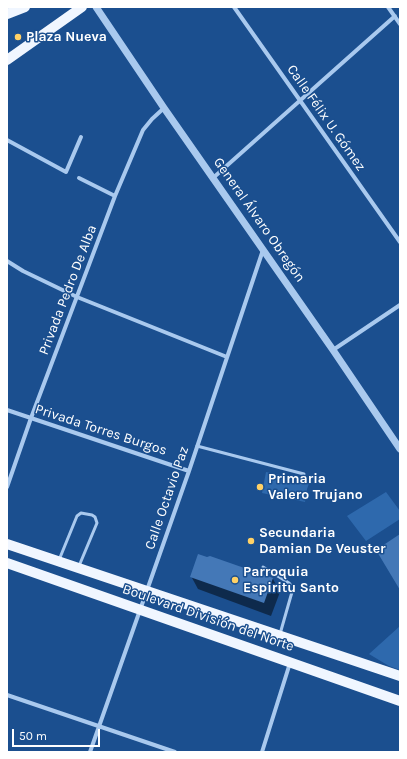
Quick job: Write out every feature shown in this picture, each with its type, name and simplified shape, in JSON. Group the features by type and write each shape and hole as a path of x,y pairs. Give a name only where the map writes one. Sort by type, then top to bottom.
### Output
{"main road":[{"path":"7,14 25,7"},
{"path":"7,60 82,7"},
{"name":"Boulevard División del Norte","path":"7,544 400,676"},
{"name":"Boulevard División del Norte","path":"7,563 400,701"}],"street":[{"name":"General Álvaro Obregón","path":"96,7 164,108 333,350 400,449"},
{"name":"Calle Félix U. Gómez","path":"234,7 400,242"},
{"path":"388,7 400,24"},
{"path":"213,178 395,16"},
{"name":"Privada Pedro De Alba","path":"7,487 31,418 115,196 143,130 152,118 164,108"},
{"path":"7,140 66,172 81,137"},
{"path":"79,178 115,196"},
{"name":"Calle Octavio Paz","path":"90,752 189,471 263,250"},
{"path":"7,261 23,271 77,297 227,358"},
{"path":"333,350 400,305"},
{"name":"Privada Torres Burgos","path":"7,410 189,471"},
{"path":"262,752 291,662"},
{"path":"7,695 175,752"}],"lane":[{"path":"197,446 304,474"},
{"path":"58,561 77,516 81,513 92,515 95,517 96,523 78,568"},
{"path":"263,567 289,583 292,587 292,592 280,635"}],"shaded area":[{"path":"266,472 310,481 305,502 262,493"},
{"path":"386,492 400,511 400,519 366,541 347,516"},
{"path":"400,626 400,670 389,666 369,654"}],"building":[{"path":"400,534 400,590 376,550"},
{"name":"Parroquia Espiritu Santo","path":"198,554 207,557 210,556 273,578 264,603 190,577"}],"place":[{"name":"Plaza Nueva","path":"18,37"},
{"name":"Primaria Valero Trujano","path":"260,487"},
{"name":"Secundaria Damian De Veuster","path":"251,541"},
{"name":"Parroquia Espiritu Santo","path":"235,580"}]}
